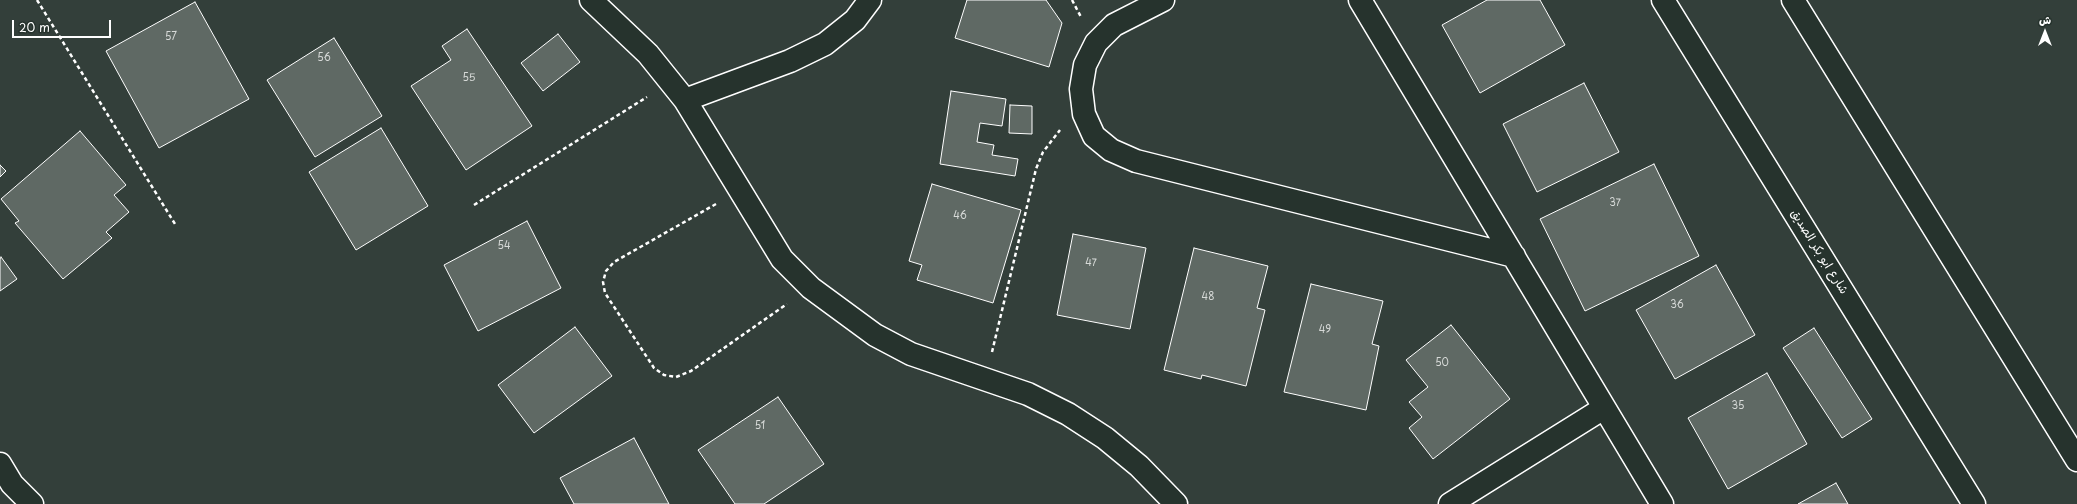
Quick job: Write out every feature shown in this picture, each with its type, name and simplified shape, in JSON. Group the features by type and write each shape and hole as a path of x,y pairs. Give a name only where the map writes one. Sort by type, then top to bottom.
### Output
{"street":[{"path":"591,0 648,54 685,100 782,259 810,288 842,313 881,338 911,354 1028,394 1068,414 1105,438 1140,466 1176,504"},
{"path":"685,100 790,61 825,44 855,20 870,0"},
{"path":"1163,0 1114,25 1096,43 1085,65 1080,89 1084,114 1094,136 1111,150 1136,161 1514,256"},
{"path":"1360,0 1662,504"},
{"name":"شارع ابو بكر الصديق","path":"1663,0 1974,504"},
{"path":"1793,0 2077,460"},
{"path":"1450,504 1604,408"},
{"path":"0,464 12,484 32,504"}],"path":[{"path":"37,0 174,224"},
{"path":"474,205 671,82"},
{"path":"986,380 1036,169 1043,152 1053,136 1067,123 1084,114"},
{"path":"740,190 614,262 606,271 603,282 605,292 654,368 664,375 676,377 691,371 810,288"}],"building":[{"path":"967,0 1046,0 1062,23 1049,67 955,38"},
{"path":"1487,0 1540,0 1565,45 1480,93 1442,25"},
{"path":"195,2 249,99 159,148 106,51"},
{"path":"467,29 532,126 466,170 411,86 451,60 442,46"},
{"path":"558,34 580,62 543,91 521,63"},
{"path":"334,38 382,116 315,157 267,80"},
{"path":"1584,83 1619,152 1537,192 1503,124"},
{"path":"951,91 1006,99 1002,126 980,123 977,142 994,145 992,155 1018,159 1015,176 940,164"},
{"path":"1010,105 1032,106 1032,134 1009,133"},
{"path":"381,128 428,206 356,250 309,172"},
{"path":"80,131 126,185 114,195 129,212 106,232 112,238 63,279 15,223 19,221 1,199"},
{"path":"1654,164 1699,256 1585,311 1540,219"},
{"path":"0,165 6,171 0,177"},
{"path":"932,184 1021,210 993,303 917,280 922,265 909,261"},
{"path":"527,221 561,288 478,331 444,265"},
{"path":"1073,234 1146,248 1130,329 1057,315"},
{"path":"1194,248 1268,266 1257,308 1265,310 1246,386 1202,375 1201,379 1164,370"},
{"path":"1,257 17,279 0,291 0,259"},
{"path":"1716,265 1755,335 1675,379 1636,310"},
{"path":"1311,284 1383,301 1372,344 1379,346 1366,410 1284,392"},
{"path":"1451,325 1510,399 1433,459 1409,428 1422,417 1409,402 1428,387 1406,360"},
{"path":"575,327 612,376 534,433 498,385"},
{"path":"1814,328 1872,419 1842,438 1783,348"},
{"path":"1767,373 1807,444 1728,489 1688,418"},
{"path":"778,397 824,464 764,504 735,504 698,450"},
{"path":"634,438 669,504 574,504 560,478"},
{"path":"1836,483 1848,504 1798,504"}]}
